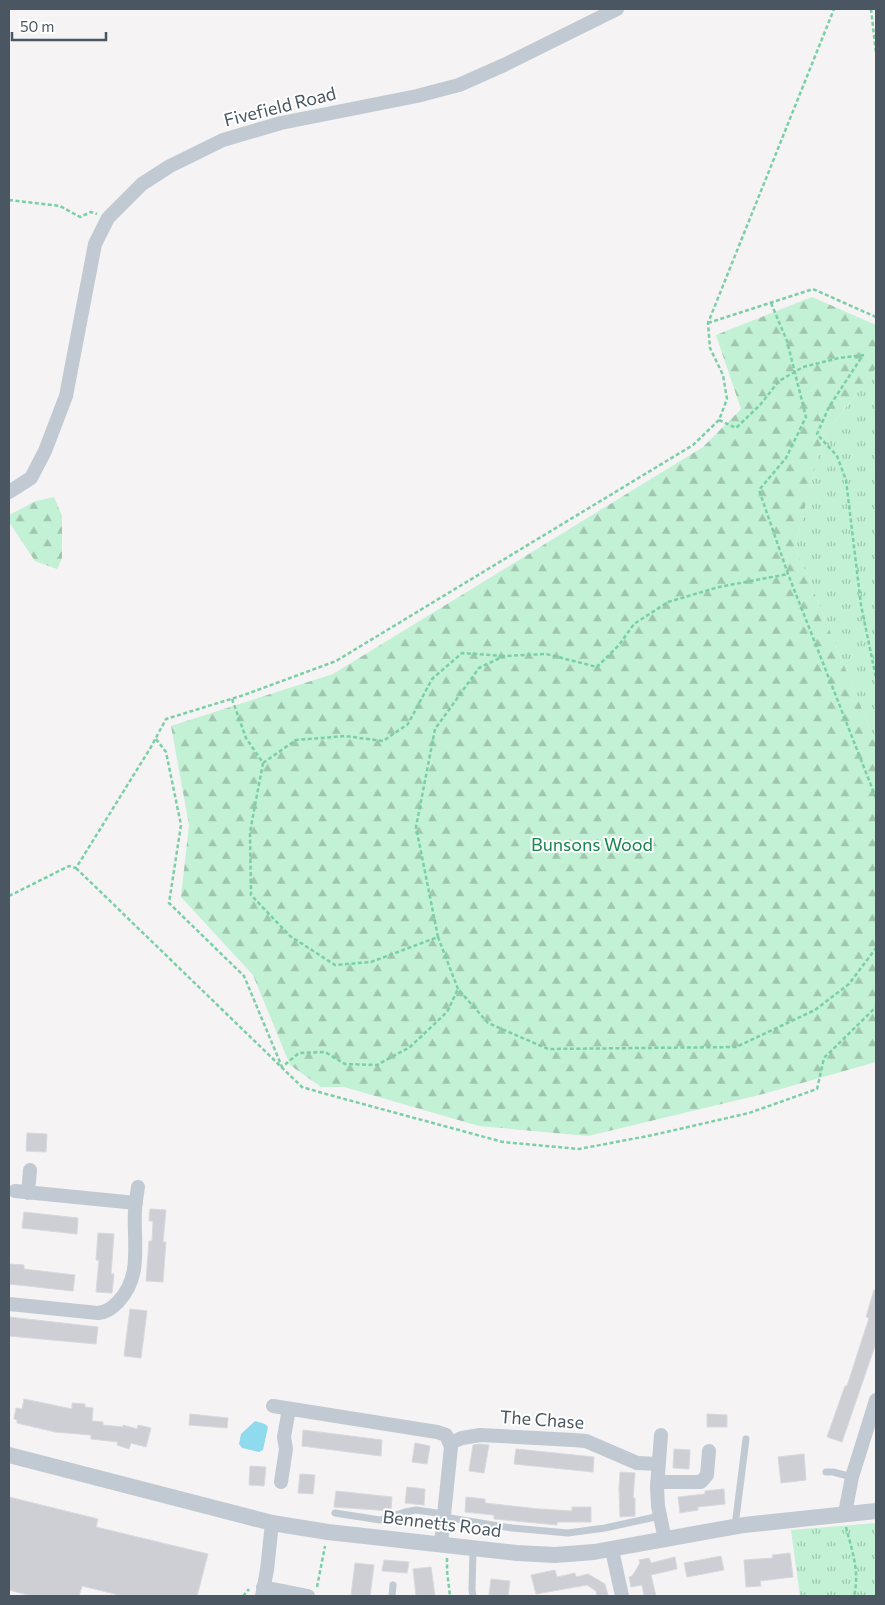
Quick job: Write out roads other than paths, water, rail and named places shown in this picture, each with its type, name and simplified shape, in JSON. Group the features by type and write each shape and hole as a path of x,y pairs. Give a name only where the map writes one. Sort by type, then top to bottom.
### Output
{"street":[{"name":"Fivefield Road","path":"9,492 31,478 46,451 66,396 95,244 108,218 142,184 170,166 223,140 281,123 417,96 459,85 617,9"},
{"path":"30,1170 22,1192 136,1203"},
{"path":"9,1304 98,1313 106,1312 114,1306 124,1296 133,1278 137,1240 135,1209 138,1187"},
{"path":"845,1513 852,1477 876,1400"},
{"path":"273,1406 446,1435 450,1443 444,1515 445,1545"},
{"path":"281,1482 286,1450 284,1437 289,1409"},
{"name":"The Chase","path":"450,1443 462,1438 480,1435 580,1440 637,1463 658,1464"},
{"path":"661,1435 657,1482 660,1516 666,1540"},
{"path":"657,1482 701,1482 707,1476 709,1451"},
{"name":"Bennetts Road","path":"9,1455 272,1523 328,1532 517,1553 555,1555 612,1550 735,1526 876,1511"},
{"path":"272,1523 263,1592 312,1592"},
{"path":"612,1550 622,1596"}],"lane":[{"path":"735,1526 746,1439"},
{"path":"826,1472 852,1477"},
{"path":"335,1513 380,1520 416,1510 512,1528 568,1533 605,1528 660,1516"},
{"path":"473,1548 473,1596"},
{"path":"392,1596 393,1586"}],"water":[{"path":"255,1421 268,1427 263,1450 259,1452 242,1448 239,1444 241,1434"}],"park label":[{"name":"Bunsons Wood","path":"592,845"}]}
